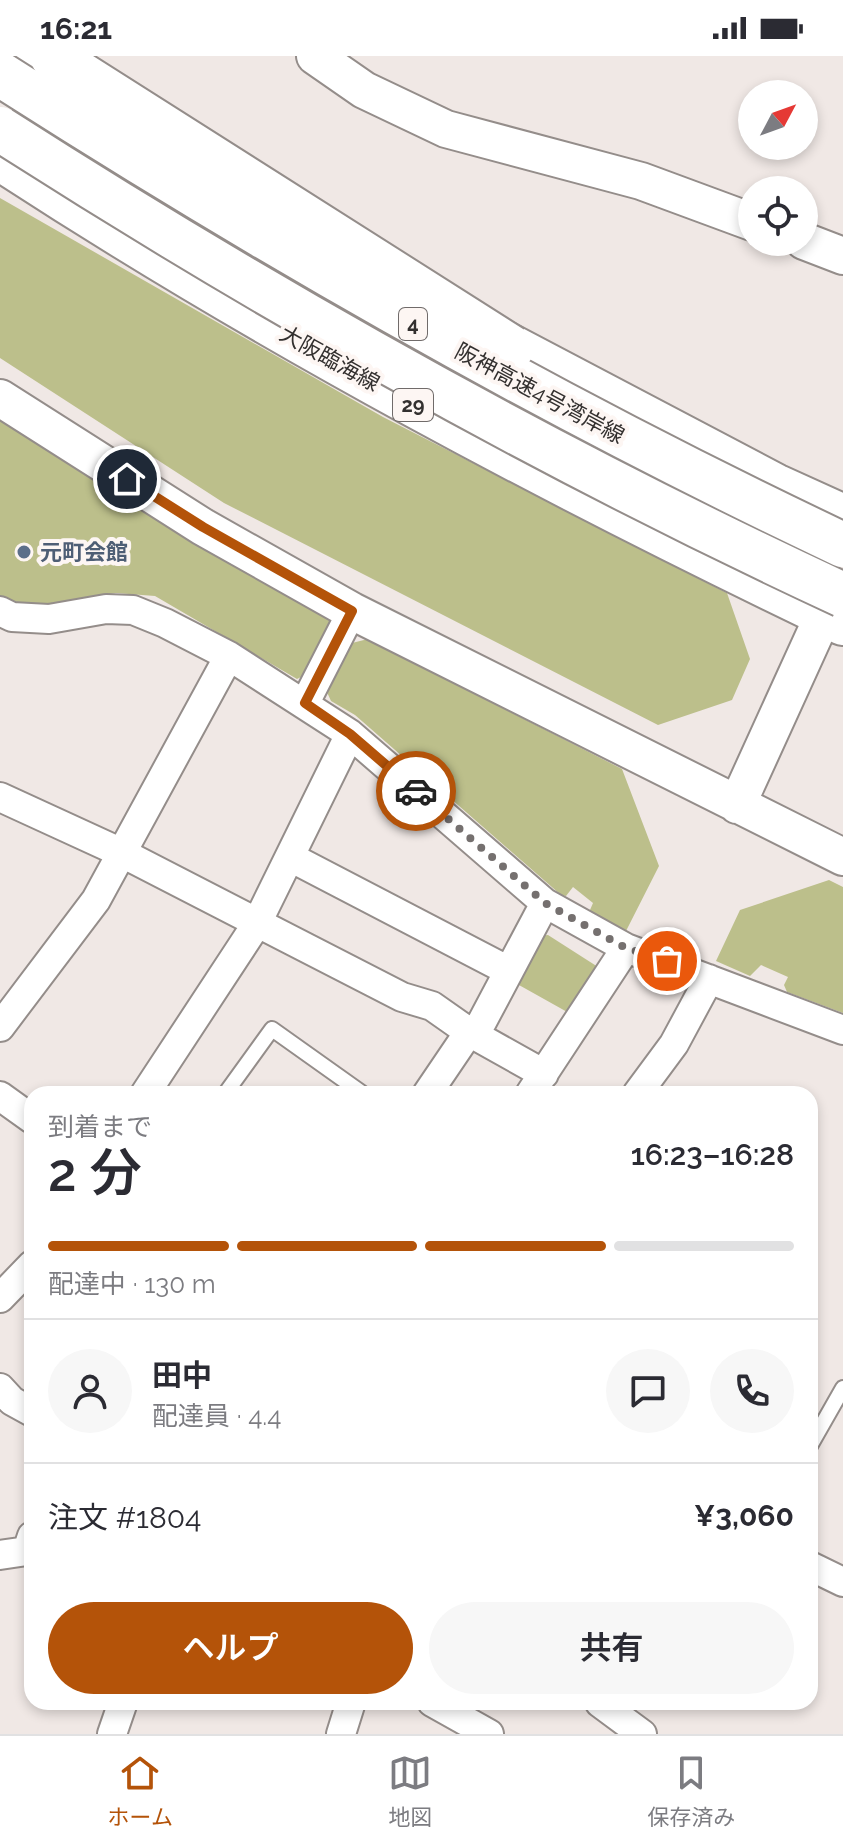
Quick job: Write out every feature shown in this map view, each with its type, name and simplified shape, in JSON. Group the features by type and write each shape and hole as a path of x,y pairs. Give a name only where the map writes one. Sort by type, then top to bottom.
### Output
{"main road":[{"path":"13,56 202,175 382,279 842,522"},
{"path":"52,56 765,508"},
{"name":"阪神高速4号湾岸線","path":"0,74 183,191 369,300 563,407 765,508 842,522"},
{"name":"阪神高速4号湾岸線","path":"0,129 145,222 344,337 838,604"},
{"name":"大阪臨海線","path":"0,158 131,244 331,360 533,471 838,604"}],"street":[{"path":"315,56 364,90 446,129 641,181 738,217"},
{"path":"818,246 843,256"},
{"path":"0,398 203,527 352,611 843,857"},
{"path":"737,805 838,604 842,522"},
{"path":"0,611 12,617 49,619 106,609 133,610 229,656 350,734 545,903 626,948 843,1030"},
{"path":"305,703 352,611"},
{"path":"0,1027 96,900 229,656"},
{"path":"150,1086 256,925 350,734"},
{"path":"0,797 122,853 256,925 402,997 432,1006 537,1084 626,948"},
{"path":"290,857 509,971"},
{"path":"433,1086 472,1034 545,903"},
{"path":"643,1086 674,1044 709,979"},
{"path":"0,1096 24,1113"},
{"path":"0,1298 24,1273"},
{"path":"0,1388 12,1401 24,1408"},
{"path":"0,1555 24,1551"},
{"path":"818,1570 843,1582"},
{"path":"112,1734 120,1710"},
{"path":"341,1734 348,1710"},
{"path":"446,1710 489,1734"},
{"path":"605,1710 642,1734"}],"lane":[{"path":"231,1086 272,1029 352,1086"},
{"path":"818,1432 843,1388"}],"green space":[{"path":"0,198 383,417 727,593 750,659 732,700 658,725 224,503 0,358"},
{"path":"0,417 328,616 330,626 303,676 297,679 155,596 116,593 32,606 0,598"},
{"path":"368,639 622,769 659,866 626,931 592,917 590,910 593,903 573,887 566,896 561,895 355,715 331,701 326,690 352,643"},
{"path":"829,880 843,887 843,1013 787,992 784,985 788,977 761,965 750,976 716,961 740,910"},
{"path":"548,935 598,967 569,1013 510,980 537,936"}],"way so far":[{"path":"416,791 545,903 626,948 667,961"}],"place":[{"name":"元町会館","path":"24,552"}],"route":[{"path":"127,479 203,527 352,611 305,703 350,734 416,791"}]}
